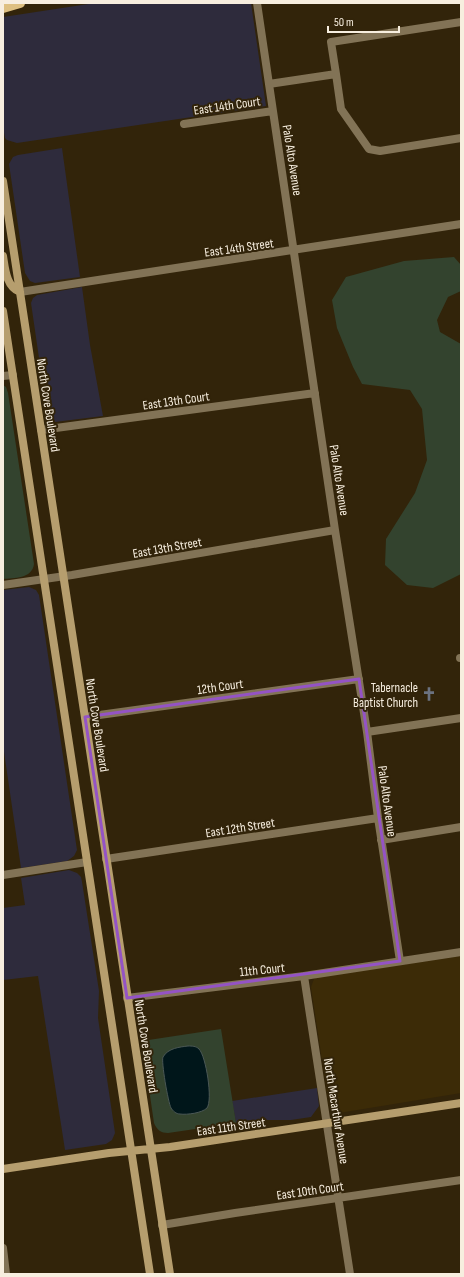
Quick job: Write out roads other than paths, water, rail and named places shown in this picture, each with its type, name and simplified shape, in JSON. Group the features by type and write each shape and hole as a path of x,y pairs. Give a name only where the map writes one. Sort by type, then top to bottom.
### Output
{"main road":[{"path":"3,8 20,3"},
{"name":"North Cove Boulevard","path":"3,180 170,1274"},
{"path":"3,256 10,284 20,292"},
{"path":"3,311 150,1274"},
{"name":"East 11th Street","path":"3,1168 131,1150 151,1149 461,1103"}],"street":[{"name":"Palo Alto Avenue","path":"257,3 400,961"},
{"path":"461,22 331,42 341,109 369,149 380,151 461,138"},
{"path":"269,84 336,74"},
{"name":"East 14th Court","path":"184,124 273,111"},
{"name":"East 14th Street","path":"20,292 294,251 461,224"},
{"path":"3,376 13,375"},
{"name":"East 13th Court","path":"41,430 315,394"},
{"name":"East 13th Street","path":"3,585 63,577 335,530"},
{"name":"12th Court","path":"85,717 358,679"},
{"path":"367,732 461,718"},
{"name":"East 12th Street","path":"106,859 378,818"},
{"path":"381,840 461,827"},
{"path":"3,875 87,862"},
{"name":"11th Court","path":"127,998 304,976 461,952"},
{"name":"North Macarthur Avenue","path":"304,976 350,1274"},
{"name":"East 10th Court","path":"162,1225 461,1180"},
{"path":"3,1248 6,1274"}],"place":[{"name":"Tabernacle Baptist Church","path":"429,694"}]}
